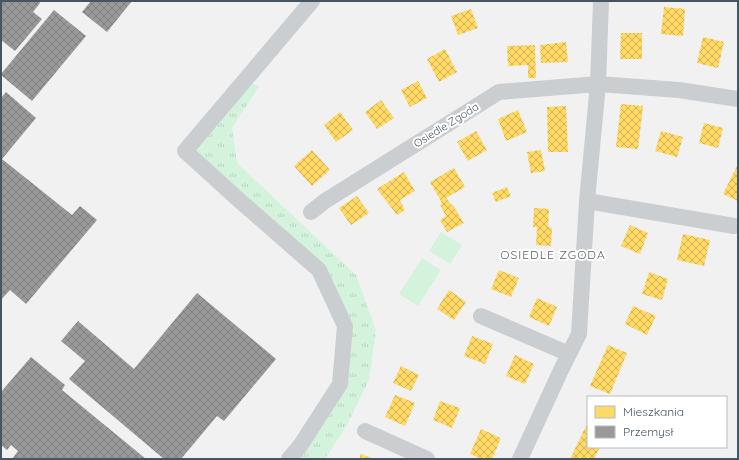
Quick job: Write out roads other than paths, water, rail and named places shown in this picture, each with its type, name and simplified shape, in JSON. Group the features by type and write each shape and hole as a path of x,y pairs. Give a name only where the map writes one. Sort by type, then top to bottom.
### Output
{"street":[{"path":"289,459 300,446 340,384 345,326 320,270 185,151 312,1"},
{"path":"520,459 579,334 587,201 598,84 601,1"},
{"name":"Osiedle Zgoda","path":"312,212 325,200 499,92 598,84 679,90 738,99"},
{"path":"587,201 734,226"},
{"path":"482,316 569,354"},
{"path":"365,432 427,459"}],"district":[{"name":"OSIEDLE ZGODA","path":"553,254"}]}
